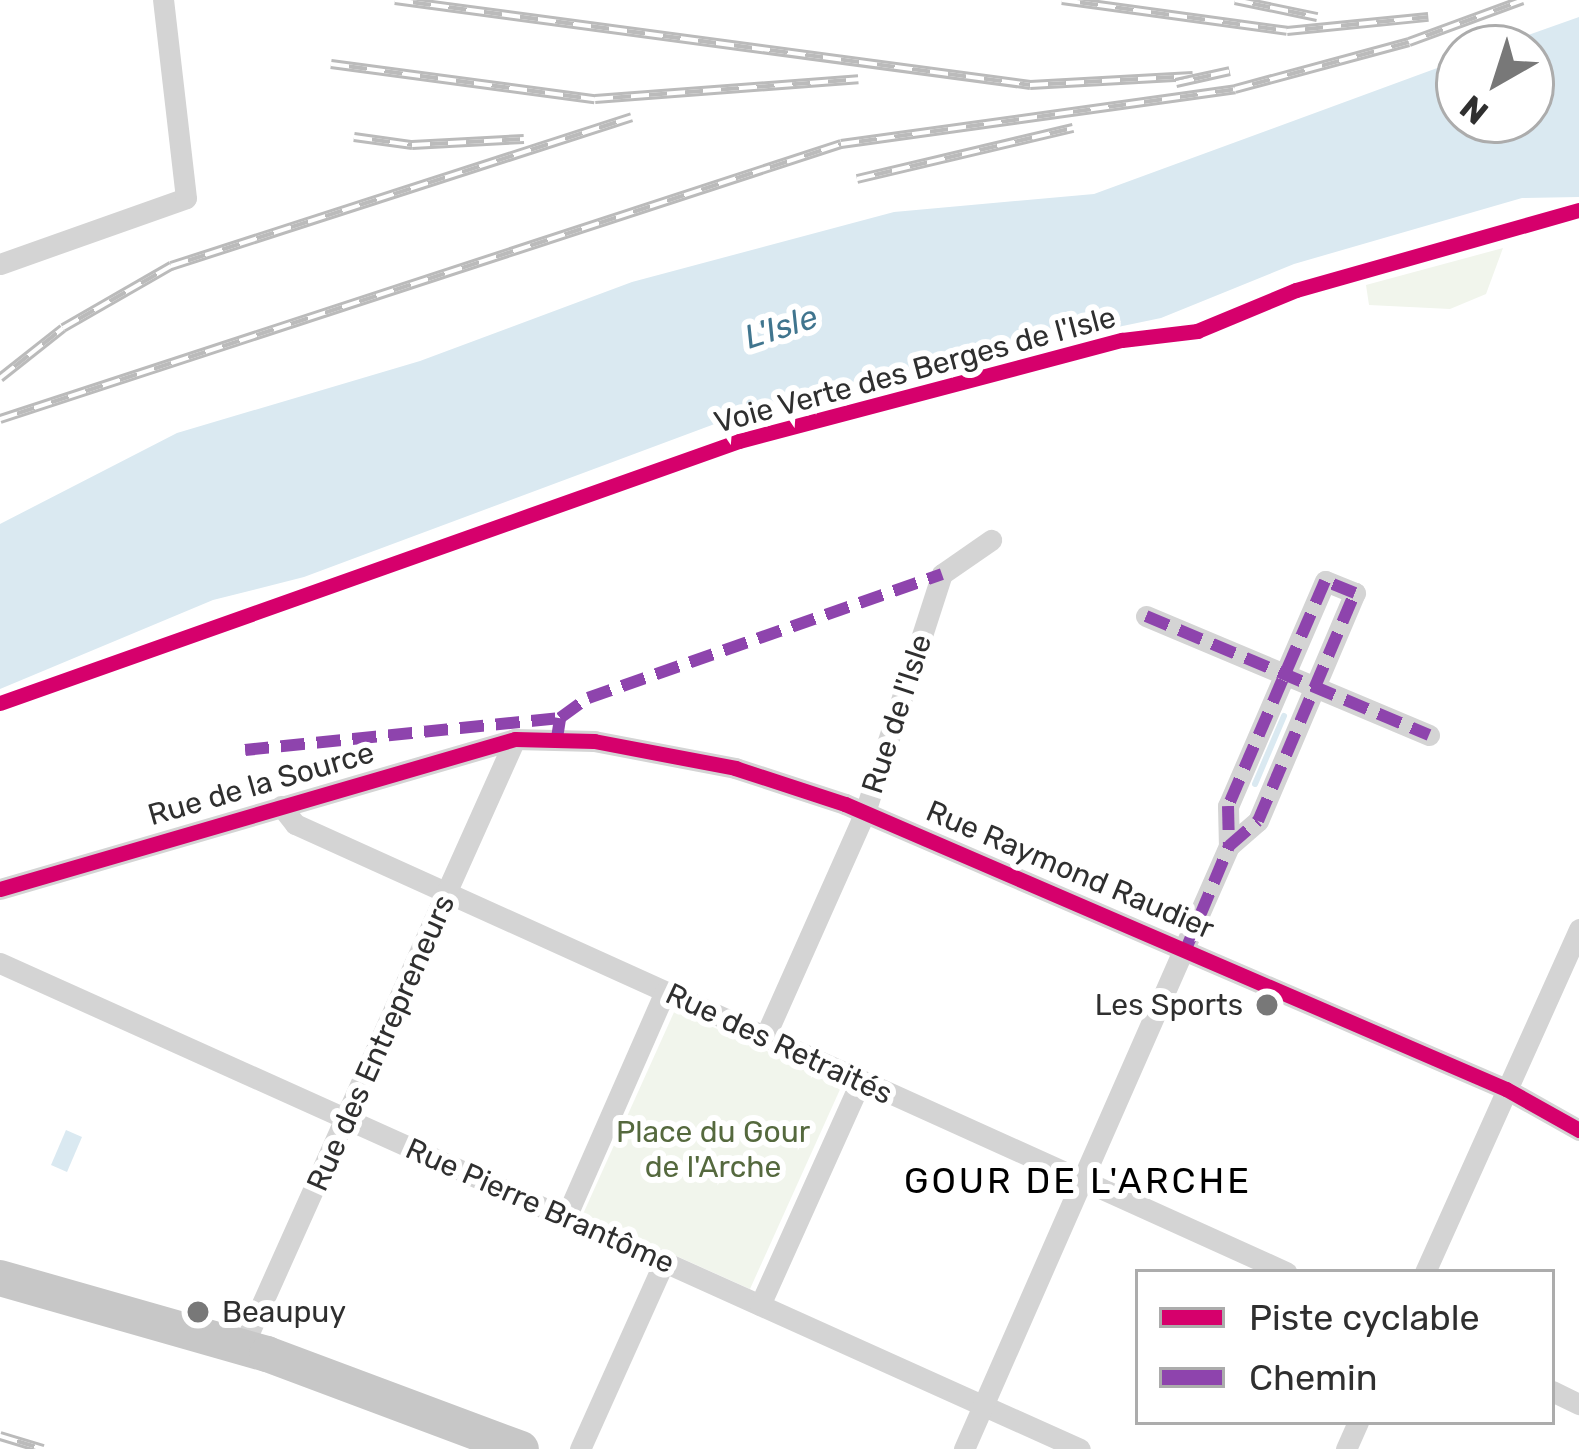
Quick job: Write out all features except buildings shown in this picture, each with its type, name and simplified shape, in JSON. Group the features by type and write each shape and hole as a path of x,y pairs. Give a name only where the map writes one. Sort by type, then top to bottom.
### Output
{"main road":[{"path":"0,1278 243,1346 521,1449"}],"street":[{"path":"0,264 186,198 163,0"},
{"name":"Rue de l'Isle","path":"764,1039 865,812 942,574 992,540"},
{"path":"964,1449 1229,846 1228,806 1325,581 1355,593 1259,818 1242,843 1229,846"},
{"path":"1146,616 1429,735"},
{"name":"Rue Raymond Raudier","path":"515,739 594,741 735,769 865,812 1506,1089 1579,1130"},
{"name":"Rue de la Source","path":"11,885 515,739"},
{"name":"Rue des Entrepreneurs","path":"243,1346 515,739"},
{"path":"1228,806 1247,801 1259,818"},
{"name":"Rue des Retraités","path":"281,806 295,824 1279,1269"},
{"path":"1426,1269 1579,929"},
{"name":"Rue Pierre Brantôme","path":"0,963 1080,1449"},
{"path":"566,1217 665,992"},
{"path":"760,1305 860,1082"},
{"path":"580,1449 664,1262"}],"green space":[{"path":"1503,248 1486,294 1450,309 1369,305 1366,285"},
{"name":"Place du Gour de l'Arche","path":"675,1010 842,1085 750,1289 583,1214"}],"water":[{"name":"L'Isle","path":"1579,17 1579,197 1522,198 1294,264 1161,318 835,386 728,419 304,577 213,600 0,689 0,524 177,433 420,361 632,282 894,212 1094,194 1435,69 1435,144 1555,144 1555,26"},
{"path":"66,1130 82,1137 67,1172 51,1165"}],"waterway":[{"path":"1255,784 1284,716"}],"railway":[{"path":"395,0 1030,85 1193,76"},
{"path":"1062,0 1287,31 1428,17"},
{"path":"1235,0 1317,17"},
{"path":"0,419 841,144 1235,89 1409,42 1523,0"},
{"path":"331,64 595,99 858,79"},
{"path":"1176,83 1230,71"},
{"path":"0,378 63,328 171,266 632,117"},
{"path":"857,179 1073,128"},
{"path":"354,137 412,145 524,139"},
{"path":"0,1436 43,1449"}],"marked path":[{"path":"557,738 560,718 588,698 942,574"},
{"path":"1186,949 1229,846 1258,821 1355,593 1325,581 1228,806 1229,846"},
{"path":"1146,616 1429,735"},
{"path":"245,750 560,718"}],"cycle path":[{"name":"Voie Verte des Berges de l'Isle","path":"0,703 739,441 1122,340 1197,331 1296,290 1579,210"},
{"path":"0,889 515,739 594,741 735,768 845,804 1506,1089 1579,1130"}],"place":[{"name":"Les Sports","path":"1267,1005"},
{"name":"Beaupuy","path":"198,1312"}],"district":[{"name":"GOUR DE L'ARCHE","path":"1078,1181"}]}
